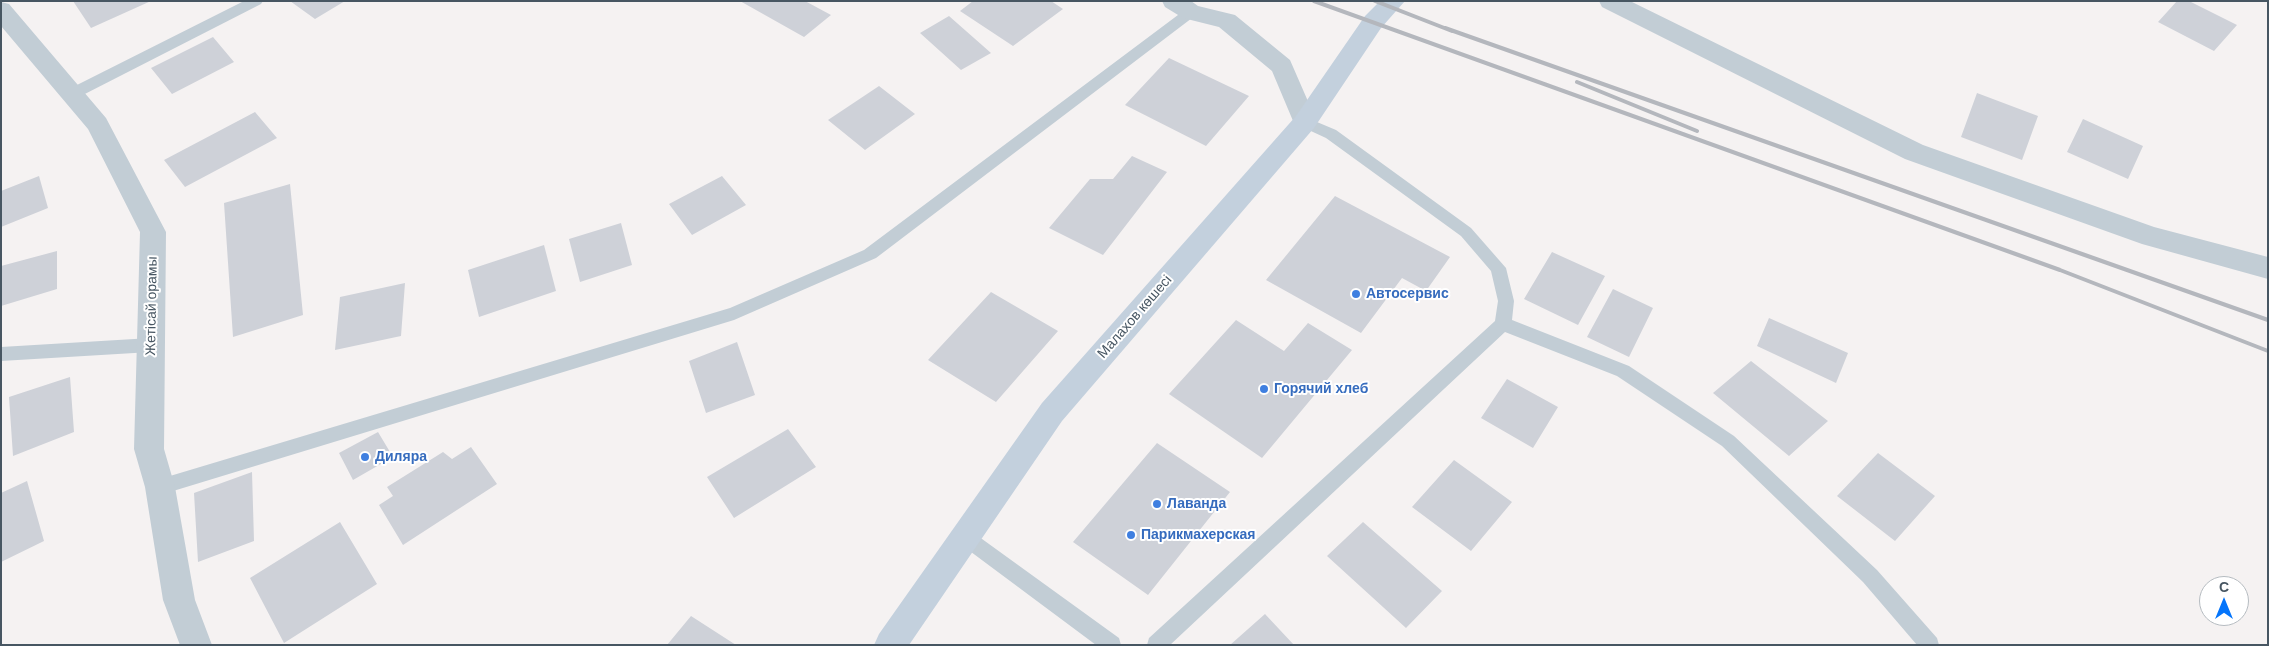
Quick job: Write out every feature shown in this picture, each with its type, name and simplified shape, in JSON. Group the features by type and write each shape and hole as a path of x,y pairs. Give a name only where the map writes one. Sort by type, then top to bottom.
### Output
{"main road":[{"name":"Малахов көшесі","path":"890,645 1052,412 1305,122 1373,22 1394,1"}],"street":[{"path":"1610,1 1914,152 2151,238 2268,268"},
{"path":"1182,7 1226,21 1282,66 1305,122"},
{"name":"Жетісай орамы","path":"1,10 97,124 153,232 149,449 160,487 179,600 196,645"}],"lane":[{"path":"72,94 256,1"},
{"path":"160,487 734,314 870,254 1182,7"},
{"path":"1156,645 1503,324 1506,301 1498,268 1466,232 1331,134 1305,122"},
{"path":"1503,324 1623,371 1728,441 1870,576 1930,645"},
{"path":"1,354 151,345"},
{"path":"965,537 1112,645"}],"building":[{"path":"73,1 151,1 91,28"},
{"path":"290,1 345,1 315,19"},
{"path":"740,1 805,1 831,15 804,37"},
{"path":"973,1 1051,1 1063,9 1013,46 960,11"},
{"path":"2177,1 2189,1 2237,25 2214,51 2158,22"},
{"path":"949,16 991,53 961,70 920,33"},
{"path":"213,37 234,62 172,94 151,68"},
{"path":"1169,58 1249,96 1206,146 1125,105"},
{"path":"879,86 915,114 865,150 828,120"},
{"path":"1977,93 2038,116 2022,160 1961,137"},
{"path":"255,112 277,138 185,187 164,160"},
{"path":"2083,119 2143,146 2128,179 2067,152"},
{"path":"1132,156 1167,172 1103,255 1049,228 1090,179 1113,179"},
{"path":"39,176 48,208 1,227 1,191"},
{"path":"722,176 746,205 692,235 669,204"},
{"path":"290,184 303,315 233,337 224,203"},
{"path":"1335,196 1450,257 1426,291 1402,278 1361,333 1266,280"},
{"path":"621,223 632,265 580,282 569,239"},
{"path":"544,245 556,291 479,317 468,270"},
{"path":"57,251 57,289 1,306 1,266"},
{"path":"1552,252 1605,276 1578,325 1524,299"},
{"path":"405,283 401,336 335,350 340,297"},
{"path":"1613,289 1653,308 1629,357 1587,337"},
{"path":"991,292 1058,331 996,402 928,360"},
{"path":"1769,318 1848,353 1836,383 1757,346"},
{"path":"1236,320 1284,351 1308,323 1352,350 1262,458 1169,394"},
{"path":"737,342 755,395 706,413 689,361"},
{"path":"1751,361 1828,421 1789,456 1713,393"},
{"path":"70,377 74,432 13,456 9,397"},
{"path":"1507,379 1558,407 1533,448 1481,418"},
{"path":"788,429 816,467 734,518 707,477"},
{"path":"378,432 393,457 353,480 339,453"},
{"path":"1157,443 1230,492 1148,595 1073,542"},
{"path":"471,447 497,484 403,545 379,505 393,496 387,487 443,452 452,459"},
{"path":"1878,453 1935,496 1895,541 1837,496"},
{"path":"1454,460 1512,502 1471,551 1412,507"},
{"path":"252,472 254,541 198,562 194,493"},
{"path":"27,481 44,541 1,562 1,493"},
{"path":"340,522 377,584 284,643 250,578"},
{"path":"1363,522 1442,591 1406,628 1327,556"},
{"path":"1265,614 1294,645 1230,645"},
{"path":"691,616 736,645 667,645"}],"railway":[{"path":"1314,1 2060,270 2268,351"},
{"path":"1375,1 1452,31"},
{"path":"1445,28 2268,320"},
{"path":"1577,82 1697,131"}],"place":[{"name":"Автосервис","path":"1356,294"},
{"name":"Горячий хлеб","path":"1264,389"},
{"name":"Диляра","path":"365,457"},
{"name":"Лаванда","path":"1157,504"},
{"name":"Парикмахерская","path":"1131,535"}]}
